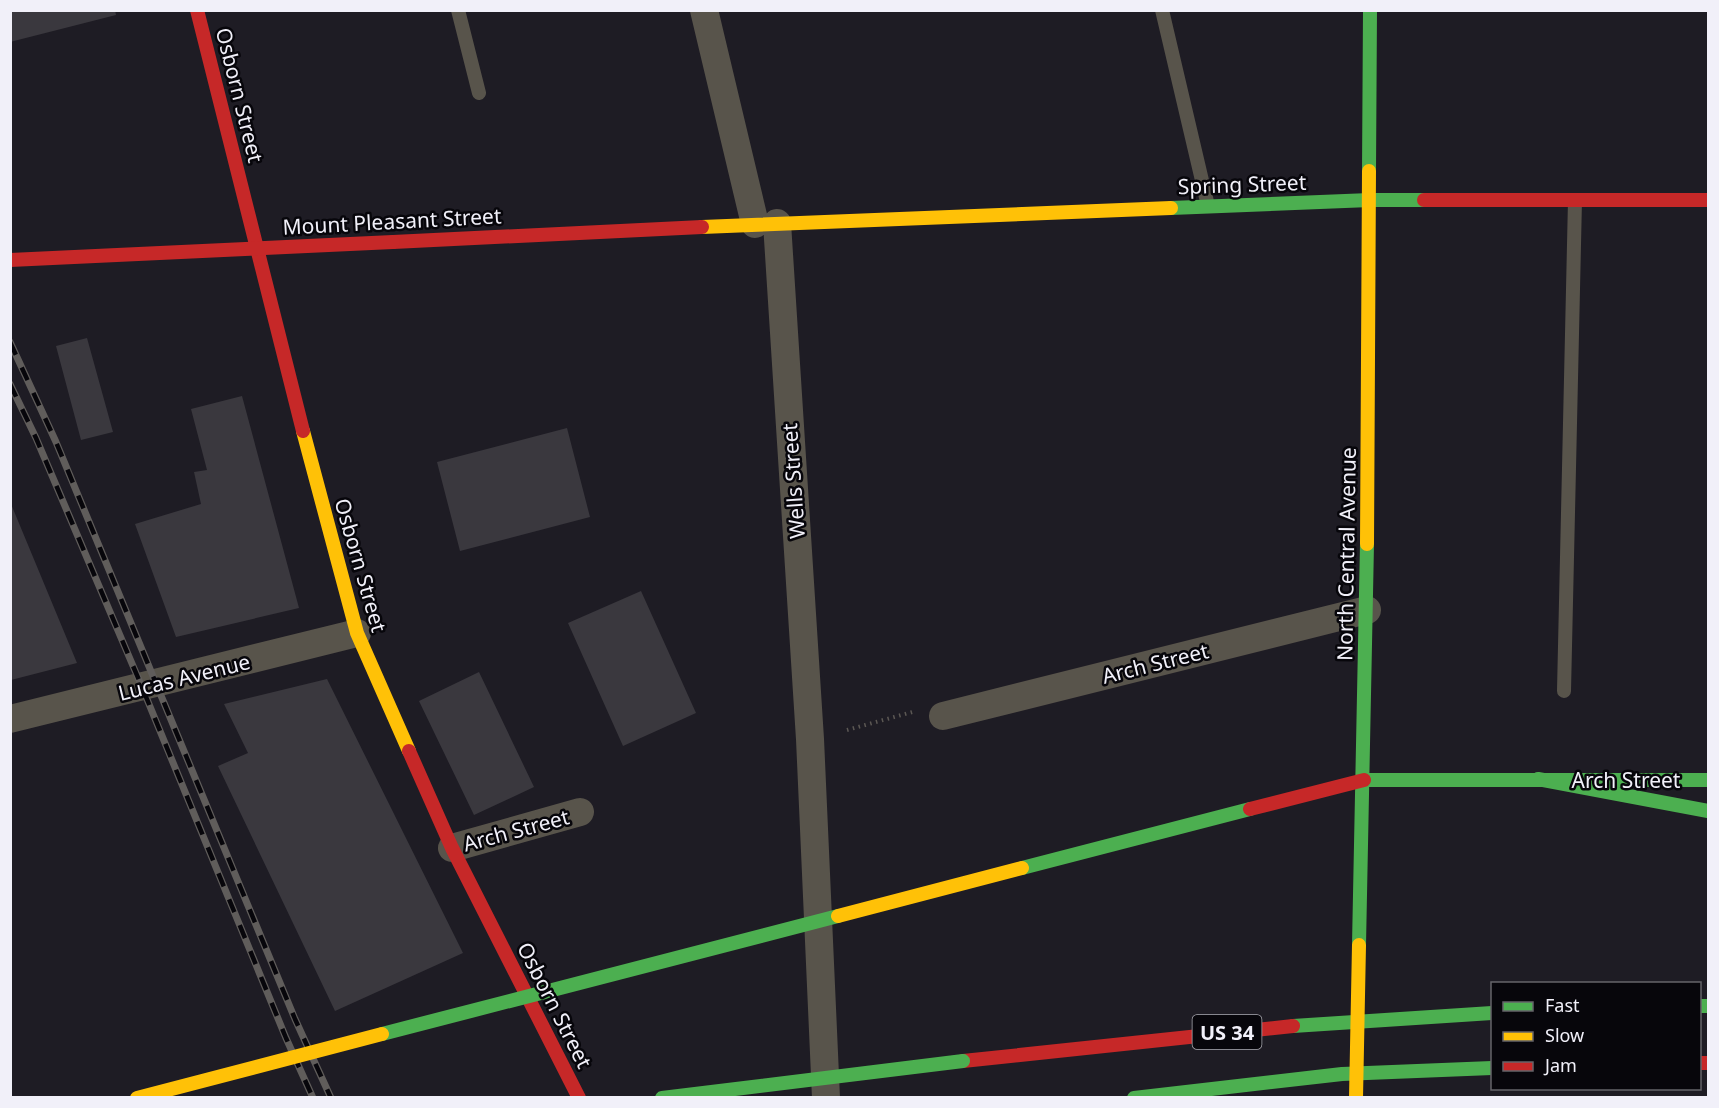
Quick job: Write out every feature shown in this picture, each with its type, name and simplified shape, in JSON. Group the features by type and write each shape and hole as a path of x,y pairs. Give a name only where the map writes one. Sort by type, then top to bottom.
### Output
{"main road":[{"name":"Osborn Street","path":"197,10 321,504 357,633 452,848 579,1098"},
{"name":"North Central Avenue","path":"1356,1098 1367,610 1370,10"},
{"name":"Spring Street","path":"766,223 1370,200 1708,200"},
{"name":"Mount Pleasant Street","path":"10,260 766,223"},
{"path":"1538,779 1708,811"},
{"name":"Arch Street","path":"137,1098 1364,780 1708,780"},
{"name":"US 34","path":"662,1098 963,1061 1272,1027 1491,1013"},
{"path":"1134,1098 1341,1074 1491,1068"}],"street":[{"name":"Wells Street","path":"704,10 766,223 810,739 826,1098"},
{"name":"Arch Street","path":"932,713 1367,610"},
{"name":"Lucas Avenue","path":"10,719 357,633"},
{"name":"Arch Street","path":"452,848 580,812"}],"lane":[{"path":"458,10 479,93"},
{"path":"1162,10 1208,206"},
{"path":"1564,691 1575,200"}],"path":[{"path":"848,730 932,713"}],"building":[{"path":"10,10 115,10 116,15 10,42"},
{"path":"87,338 113,432 81,440 56,346"},
{"path":"242,396 299,608 176,637 135,524 201,504 194,472 207,470 191,409"},
{"path":"567,428 590,517 460,551 437,462"},
{"path":"11,504 77,663 11,680"},
{"path":"641,591 696,713 623,746 568,623"},
{"path":"479,672 534,787 474,815 419,701"},
{"path":"327,679 463,953 335,1011 218,766 248,753 224,704"}],"railway":[{"path":"10,342 56,442 295,1019 331,1098"},
{"path":"10,384 36,438 142,687 286,1038 313,1098"}],"traffic: fast":[{"path":"1369,171 1370,10"},
{"path":"1171,208 1424,200"},
{"path":"1359,945 1367,544"},
{"path":"1538,779 1708,811"},
{"path":"1364,780 1708,780"},
{"path":"1022,868 1250,809"},
{"path":"382,1034 838,916"},
{"path":"1701,1006 1708,1006"},
{"path":"1293,1026 1491,1013"},
{"path":"662,1098 963,1061"},
{"path":"1134,1098 1342,1074 1491,1068"}],"traffic: slow":[{"path":"1367,544 1369,171"},
{"path":"702,227 1171,208"},
{"path":"303,431 357,633 409,751"},
{"path":"838,916 1022,868"},
{"path":"1356,1098 1359,945"},
{"path":"137,1098 382,1034"}],"traffic: jam":[{"path":"197,10 303,431"},
{"path":"1424,200 1708,200"},
{"path":"393,242 702,227"},
{"path":"10,260 393,242"},
{"path":"409,751 452,848 579,1098"},
{"path":"1250,809 1364,780"},
{"path":"963,1061 1293,1026"},
{"path":"1701,1063 1708,1063"}]}
